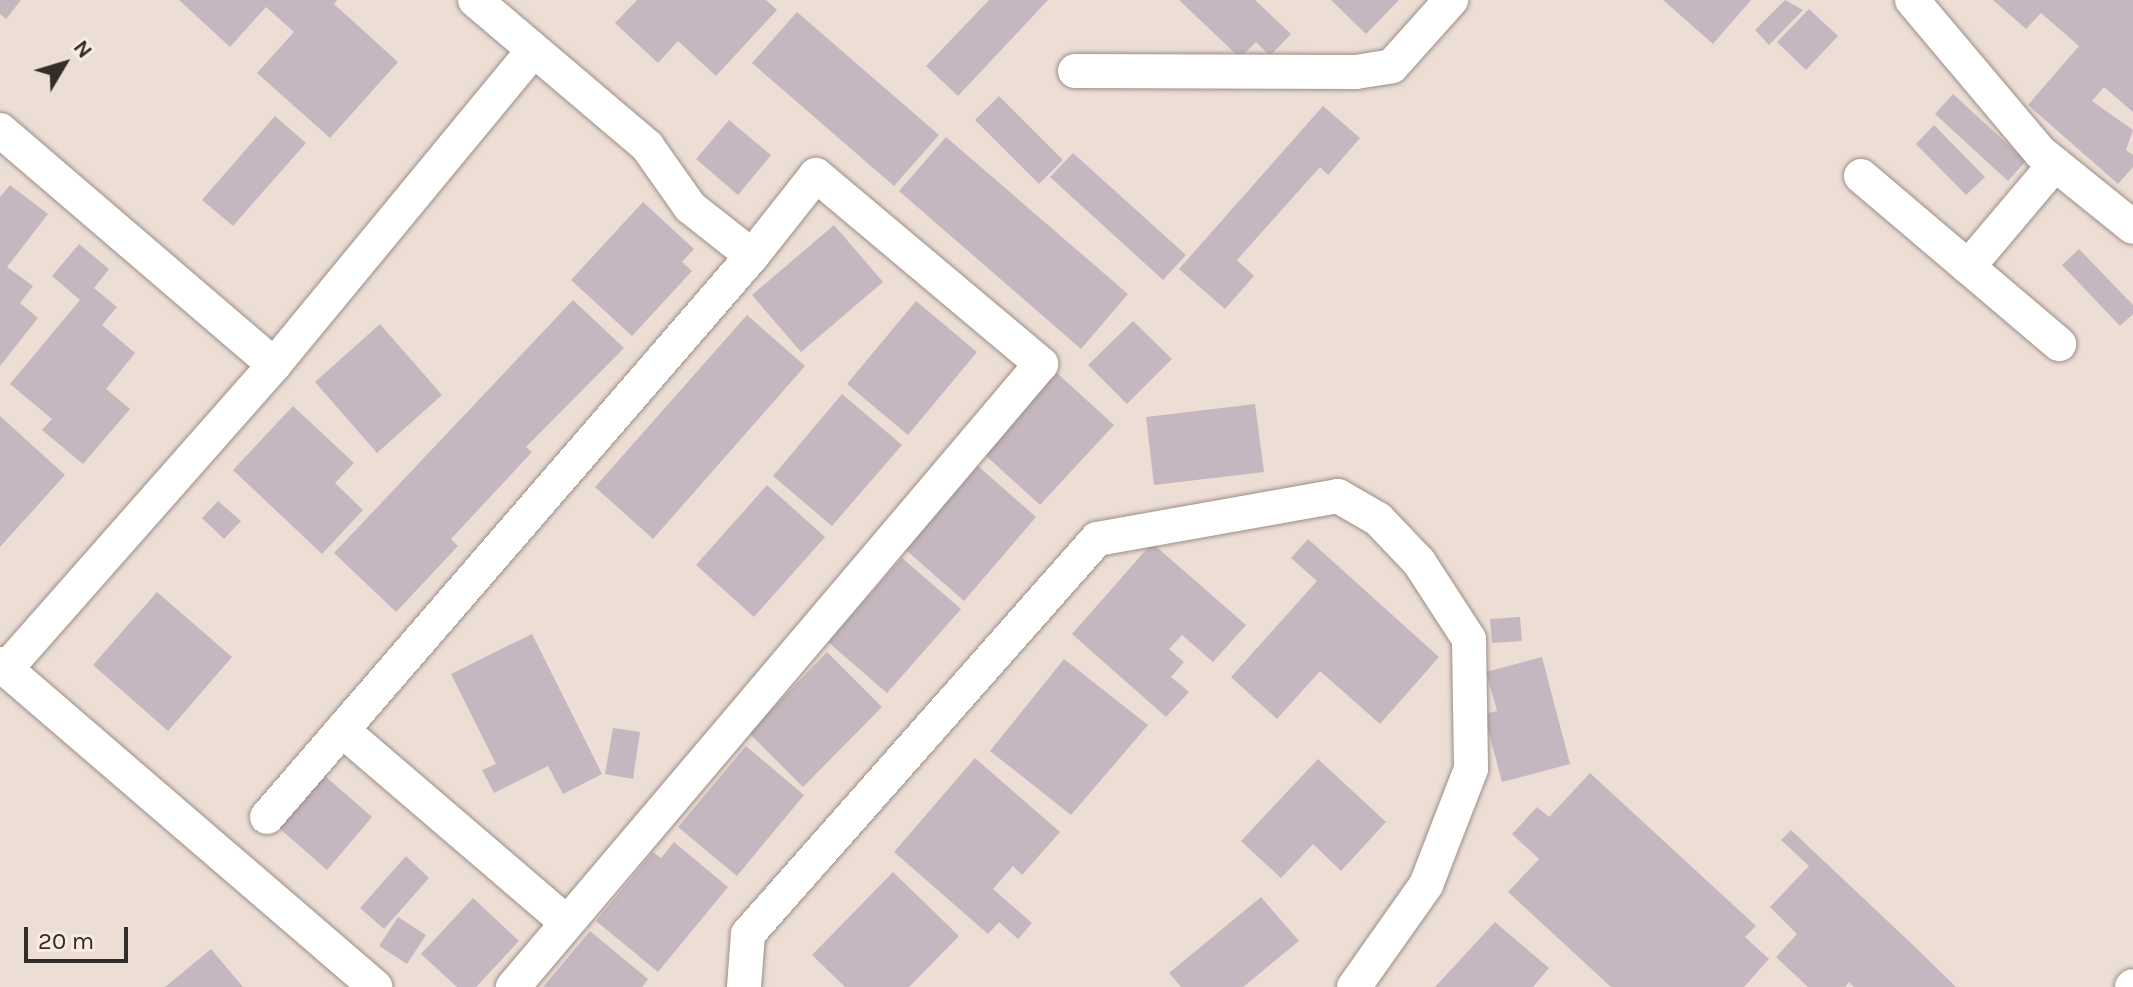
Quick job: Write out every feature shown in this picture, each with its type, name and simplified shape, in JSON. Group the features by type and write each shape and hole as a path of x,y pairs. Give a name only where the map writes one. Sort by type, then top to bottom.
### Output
{"street":[{"path":"475,0 647,146 690,207 752,256"},
{"path":"1075,71 1356,72 1392,66 1451,0"},
{"path":"1912,0 1994,104 2055,164 2133,227"},
{"path":"375,987 3,666 274,365 534,50"},
{"path":"0,130 274,365"},
{"path":"1968,267 2055,164"},
{"path":"267,817 752,256 816,175 1041,364 513,987"},
{"path":"1861,176 2059,344"},
{"path":"744,987 748,934 1097,539 1338,496 1378,519 1419,562 1469,639 1471,769 1426,885 1354,987"},
{"path":"342,730 567,923"}],"building":[{"path":"0,0 21,0 6,19 0,14"},
{"path":"179,0 337,0 334,4 398,62 330,138 257,73 294,32 266,7 230,47"},
{"path":"637,0 766,0 777,10 716,76 678,41 658,63 615,23"},
{"path":"989,0 1048,0 958,96 926,66"},
{"path":"1179,0 1255,0 1291,34 1270,56 1256,42 1240,58"},
{"path":"1331,0 1399,0 1366,34"},
{"path":"1663,0 1751,0 1713,44"},
{"path":"1785,0 1803,10 1769,45 1755,30"},
{"path":"1993,0 2133,0 2133,112 2104,87 2092,101 2133,130 2126,150 2133,155 2133,167 2118,184 2028,105 2079,46 2041,13 2026,29"},
{"path":"1809,9 1838,36 1806,70 1777,42"},
{"path":"797,12 939,135 894,186 752,63"},
{"path":"1953,94 2026,161 2008,181 1935,114"},
{"path":"999,96 1063,160 1039,184 975,120"},
{"path":"1323,106 1360,138 1328,175 1320,167 1237,260 1254,276 1225,309 1179,269"},
{"path":"275,116 306,143 233,226 202,200"},
{"path":"729,120 771,155 738,195 696,159"},
{"path":"1934,125 1985,177 1966,195 1916,144"},
{"path":"946,137 1128,294 1081,349 899,191"},
{"path":"1073,153 1186,255 1163,280 1050,177"},
{"path":"10,185 48,214 7,267 33,286 20,303 38,318 0,366 0,197"},
{"path":"643,202 694,249 682,262 692,271 632,336 571,280"},
{"path":"834,225 883,282 801,352 752,295"},
{"path":"79,244 109,269 94,288 117,307 102,325 135,353 106,389 130,409 83,464 42,430 52,419 10,384 80,300 52,276"},
{"path":"2079,249 2133,305 2133,314 2120,326 2062,265"},
{"path":"573,300 624,348 526,447 532,452 451,539 458,546 396,612 334,553"},
{"path":"916,301 977,352 908,435 847,384"},
{"path":"747,315 805,366 653,539 595,487"},
{"path":"1133,321 1172,359 1127,404 1088,365"},
{"path":"380,324 442,395 377,453 315,382"},
{"path":"1057,373 1114,425 1040,505 983,453"},
{"path":"842,394 902,445 832,526 773,476"},
{"path":"1255,404 1264,472 1154,485 1146,417"},
{"path":"293,406 354,463 335,483 363,510 322,554 233,470"},
{"path":"0,416 65,475 0,547"},
{"path":"978,466 1036,517 964,601 906,550"},
{"path":"767,485 825,537 754,617 696,565"},
{"path":"218,501 241,521 224,539 202,518"},
{"path":"1308,539 1439,657 1380,724 1320,671 1277,719 1231,677 1317,581 1291,558"},
{"path":"1152,543 1246,625 1213,662 1182,635 1169,649 1184,662 1171,677 1189,692 1166,717 1072,634"},
{"path":"902,558 961,609 887,693 828,642"},
{"path":"157,592 232,657 168,731 93,665"},
{"path":"1520,617 1522,641 1492,643 1490,619"},
{"path":"532,634 602,774 563,794 548,766 494,793 482,770 496,764 451,674"},
{"path":"827,652 882,707 803,787 749,733"},
{"path":"1542,657 1570,764 1502,782 1484,714 1497,711 1486,672"},
{"path":"1064,659 1148,725 1071,815 990,751"},
{"path":"613,728 640,732 633,779 605,774"},
{"path":"746,746 804,795 737,876 678,827"},
{"path":"975,758 1060,832 1022,875 1013,866 993,889 1032,923 1018,939 999,922 988,934 894,852"},
{"path":"1318,759 1386,822 1341,871 1313,844 1281,878 1241,841"},
{"path":"1590,773 1756,926 1745,937 1769,959 1744,987 1611,987 1508,892 1539,859 1512,834 1537,807 1549,817"},
{"path":"325,776 372,817 327,870 279,828"},
{"path":"1791,830 1956,987 1854,987 1849,982 1845,987 1808,987 1776,957 1797,934 1770,907 1809,866 1781,840"},
{"path":"674,842 728,887 658,972 596,921 653,852 661,858"},
{"path":"406,856 429,878 384,929 360,908"},
{"path":"893,872 959,936 909,987 845,987 812,955"},
{"path":"1261,897 1299,941 1243,987 1181,987 1169,973"},
{"path":"473,898 519,941 476,987 457,987 421,954"},
{"path":"398,917 426,935 407,964 379,946"},
{"path":"1495,922 1549,968 1533,987 1435,987"},
{"path":"590,931 648,979 642,987 543,987"},
{"path":"211,949 243,987 165,987"}]}
